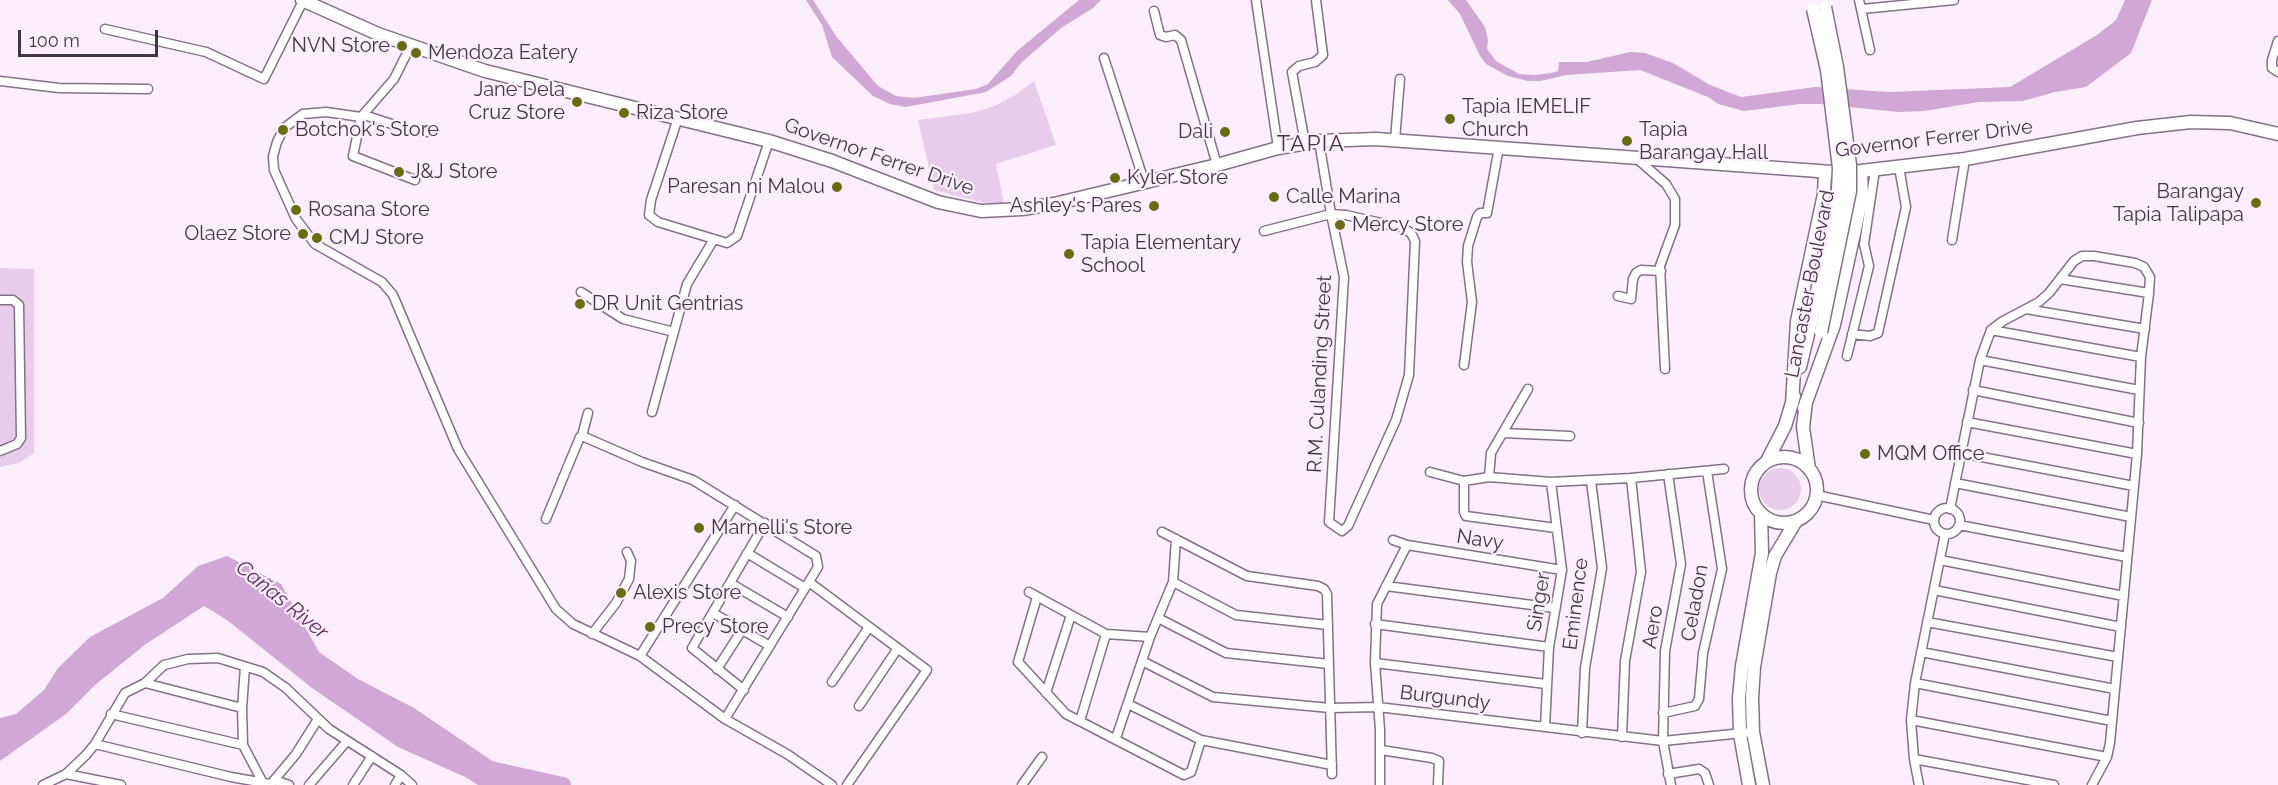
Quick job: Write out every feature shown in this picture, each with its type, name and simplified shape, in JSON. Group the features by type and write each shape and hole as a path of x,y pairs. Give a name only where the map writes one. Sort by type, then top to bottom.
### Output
{"main road":[{"name":"Governor Ferrer Drive","path":"303,0 378,33 485,70 769,141 832,161 938,202 981,211 1022,209 1054,204 1278,148 1319,141 1395,140 1825,172 1875,170 1965,159 2137,128 2191,122 2230,123 2278,134"},
{"name":"Lancaster Boulevard","path":"1767,461 1785,426 1815,331 1850,191 1850,165 1837,68 1818,4"},
{"path":"1804,408 1834,325 1862,197 1862,171"},
{"path":"1792,404 1797,321 1824,194 1825,172"},
{"name":"Lancaster Boulevard","path":"1809,469 1803,427 1815,331"},
{"path":"1749,785 1746,733 1754,667 1770,573 1775,556 1796,520 1810,509 1816,495 1815,480 1809,469 1800,461 1789,457 1778,457 1767,461 1755,473 1751,485 1752,497 1761,514 1762,553 1742,666 1739,698 1746,733 1763,785"},
{"path":"1761,514 1777,522 1796,520"}],"street":[{"path":"105,30 206,52 264,79 303,0"},
{"path":"1256,0 1278,148"},
{"path":"1305,143 1292,72 1299,66 1320,60 1323,55 1316,0"},
{"path":"1859,0 1869,50"},
{"path":"1862,9 1896,3 1953,0"},
{"path":"1154,11 1160,34 1166,37 1175,35 1181,40 1217,165"},
{"path":"2278,41 2272,60 2272,68 2278,72"},
{"path":"411,45 394,79 363,116 353,156 415,180"},
{"path":"1104,58 1144,181"},
{"path":"1395,140 1400,79"},
{"path":"0,81 59,88 148,88"},
{"path":"427,132 406,129 363,116 326,112 303,114 284,129 277,142 273,156 274,170 297,219 315,244 382,282 393,295 458,448 556,609 573,624 640,656 725,719 787,754 832,785"},
{"path":"678,118 651,200 649,215 658,222 728,243 736,236 769,141"},
{"name":"R.M. Culanding Street","path":"1319,141 1330,214 1344,277 1329,522 1342,531 1348,526 1396,420 1409,375 1415,240 1411,233 1403,228 1346,215 1330,214"},
{"path":"1464,364 1472,302 1467,262 1468,246 1477,217 1480,213 1487,213 1498,147"},
{"path":"1634,156 1666,184 1675,199 1675,225 1663,255 1661,271 1665,369"},
{"path":"1952,240 1965,159"},
{"path":"1852,334 1870,336 1878,333 1906,207 1899,167"},
{"path":"1847,356 1869,266 1864,244 1875,170"},
{"path":"1264,231 1330,214"},
{"path":"652,412 687,284 714,239"},
{"path":"1950,509 1973,390 1980,360 1991,330 2039,302 2074,261 2082,256 2136,263 2144,267 2150,277 2149,293 2141,357 2137,454 2112,721 2107,757 2092,785"},
{"path":"1617,296 1631,298 1633,279 1641,270 1661,271"},
{"path":"2060,279 2149,293"},
{"path":"581,292 623,319 674,332"},
{"path":"0,300 13,300 19,305 21,438 17,444 0,451"},
{"path":"2026,309 2145,329"},
{"path":"1991,330 2141,357"},
{"path":"1980,360 2139,390"},
{"path":"1489,477 1491,453 1528,389"},
{"path":"1973,390 2139,423"},
{"path":"546,519 582,436 588,413"},
{"path":"1967,422 2137,454"},
{"path":"1503,433 1570,436"},
{"path":"582,436 642,462 693,480 816,556 818,567 725,719"},
{"path":"1961,453 2134,486"},
{"path":"1430,472 1464,481 1489,477 1551,482 1591,481 1724,469"},
{"name":"Celadon","path":"1663,713 1695,706 1700,699 1703,653 1722,569 1707,471"},
{"name":"Aero","path":"1668,474 1681,564 1665,651 1663,741 1671,785"},
{"path":"1622,737 1625,661 1641,572 1630,478"},
{"path":"1464,481 1466,516 1556,528"},
{"name":"Eminence","path":"1582,733 1585,668 1602,568 1591,481"},
{"name":"Singer","path":"1545,727 1549,646 1562,570 1551,482"},
{"path":"1955,483 2131,517"},
{"path":"1816,495 1934,520"},
{"path":"640,656 735,505"},
{"path":"1934,520 1940,511 1950,509"},
{"path":"1934,520 1938,531 1945,534 1955,531 1959,525 1959,517 1950,509"},
{"path":"744,690 692,648 765,523"},
{"path":"1959,525 2127,557"},
{"path":"1128,704 1201,740 1332,770 1327,594 1318,586 1246,576 1162,532"},
{"path":"1919,785 1911,720 1915,683 1945,534"},
{"path":"1116,738 1150,637 1173,582 1176,539"},
{"name":"Navy","path":"1393,540 1407,545 1562,570"},
{"path":"1380,785 1381,750 1375,624 1377,604 1407,545"},
{"path":"592,634 616,603 629,579 631,561 627,552"},
{"path":"747,553 807,585 927,670 847,785"},
{"path":"1940,560 2124,596"},
{"path":"1173,582 1236,615 1328,625"},
{"path":"730,583 788,617"},
{"path":"1386,586 1555,608"},
{"path":"1934,590 2121,627"},
{"path":"1029,592 1106,634 1150,637"},
{"path":"1037,597 1018,662 1066,714 1184,775 1191,772 1201,740"},
{"path":"712,613 770,646"},
{"path":"1046,693 1071,615"},
{"path":"1158,618 1226,653 1329,664"},
{"path":"1928,622 2118,657"},
{"path":"1375,624 1549,646"},
{"path":"831,682 869,627"},
{"path":"717,669 742,630"},
{"path":"1080,721 1106,634"},
{"path":"859,706 898,648"},
{"path":"1922,651 2115,688"},
{"path":"43,785 66,774 95,744 125,693 145,683 164,665 188,659 218,658 262,672 286,688 318,719 347,741 402,775 412,785"},
{"name":"Burgundy","path":"1142,661 1213,697 1330,708 1378,707 1663,741 1746,733"},
{"path":"1376,663 1546,684"},
{"path":"245,668 242,708 243,745 269,783"},
{"path":"145,683 242,708"},
{"path":"1915,683 2112,721"},
{"path":"111,714 243,745"},
{"path":"269,783 296,754 318,719"},
{"path":"1911,720 2107,757"},
{"path":"309,785 347,741"},
{"path":"95,744 230,781 289,785"},
{"path":"1381,750 1439,761 1438,785"},
{"path":"353,785 372,756"},
{"path":"1022,785 1042,757"},
{"path":"1914,759 2054,785"},
{"path":"1668,774 1699,769 1705,773 1709,785"},
{"path":"66,774 121,785"},
{"path":"394,785 402,775"}],"shaded area":[{"path":"1034,81 1056,145 996,164 1004,204 981,202 934,190 918,120 971,113 992,107 1015,95"},
{"path":"0,268 34,269 34,453 19,463 0,467"},
{"path":"1780,468 1795,474 1801,489 1795,504 1780,510 1765,504 1759,489 1765,474"}],"water":[{"path":"806,0 813,0 836,36 878,86 896,96 914,98 976,89 988,84 1017,51 1079,0 1101,0 1093,8 1061,28 1021,63 1011,76 986,92 906,107 890,104 873,96 832,57 822,25"},
{"path":"1448,0 1466,0 1485,27 1488,40 1487,49 1496,61 1519,74 1535,75 1558,71 1559,62 1587,62 1630,52 1645,53 1673,63 1710,85 1741,97 1815,87 1889,92 2010,87 2097,35 2116,20 2125,0 2152,0 2131,53 2086,87 2055,92 2023,101 1979,102 1924,111 1898,112 1820,104 1800,104 1744,111 1718,104 1708,97 1640,70 1567,75 1540,81 1528,81 1508,76 1486,64 1460,14"},
{"path":"227,556 281,584 319,652 358,679 414,708 516,777 548,785 478,785 398,747 312,688 227,620 204,606 146,644 95,685 66,714 0,761 0,718 16,714 44,690 58,668 90,637 163,598 198,566"}],"waterway":[{"name":"Cañas River","path":"491,769 563,785"}],"place":[{"name":"NVN Store","path":"402,46"},
{"name":"Mendoza Eatery","path":"416,53"},
{"name":"Jane Dela Cruz Store","path":"577,102"},
{"name":"Riza Store","path":"624,113"},
{"name":"Tapia IEMELIF Church","path":"1450,119"},
{"name":"Botchok's Store","path":"283,130"},
{"name":"Dali","path":"1225,132"},
{"name":"Tapia Barangay Hall","path":"1627,141"},
{"name":"J&J Store","path":"399,172"},
{"name":"Kyler Store","path":"1115,178"},
{"name":"Paresan ni Malou","path":"837,187"},
{"name":"Calle Marina","path":"1274,197"},
{"name":"Barangay Tapia Talipapa","path":"2256,203"},
{"name":"Ashley's Pares","path":"1154,206"},
{"name":"Rosana Store","path":"296,210"},
{"name":"Mercy Store","path":"1340,225"},
{"name":"Olaez Store","path":"303,234"},
{"name":"CMJ Store","path":"317,238"},
{"name":"Tapia Elementary School","path":"1069,254"},
{"name":"DR Unit Gentrias","path":"580,304"},
{"name":"MQM Office","path":"1865,454"},
{"name":"Marnelli's Store","path":"699,528"},
{"name":"Alexis Store","path":"621,593"},
{"name":"Precy Store","path":"650,627"}],"district":[{"name":"TAPIA","path":"1311,144"}]}
